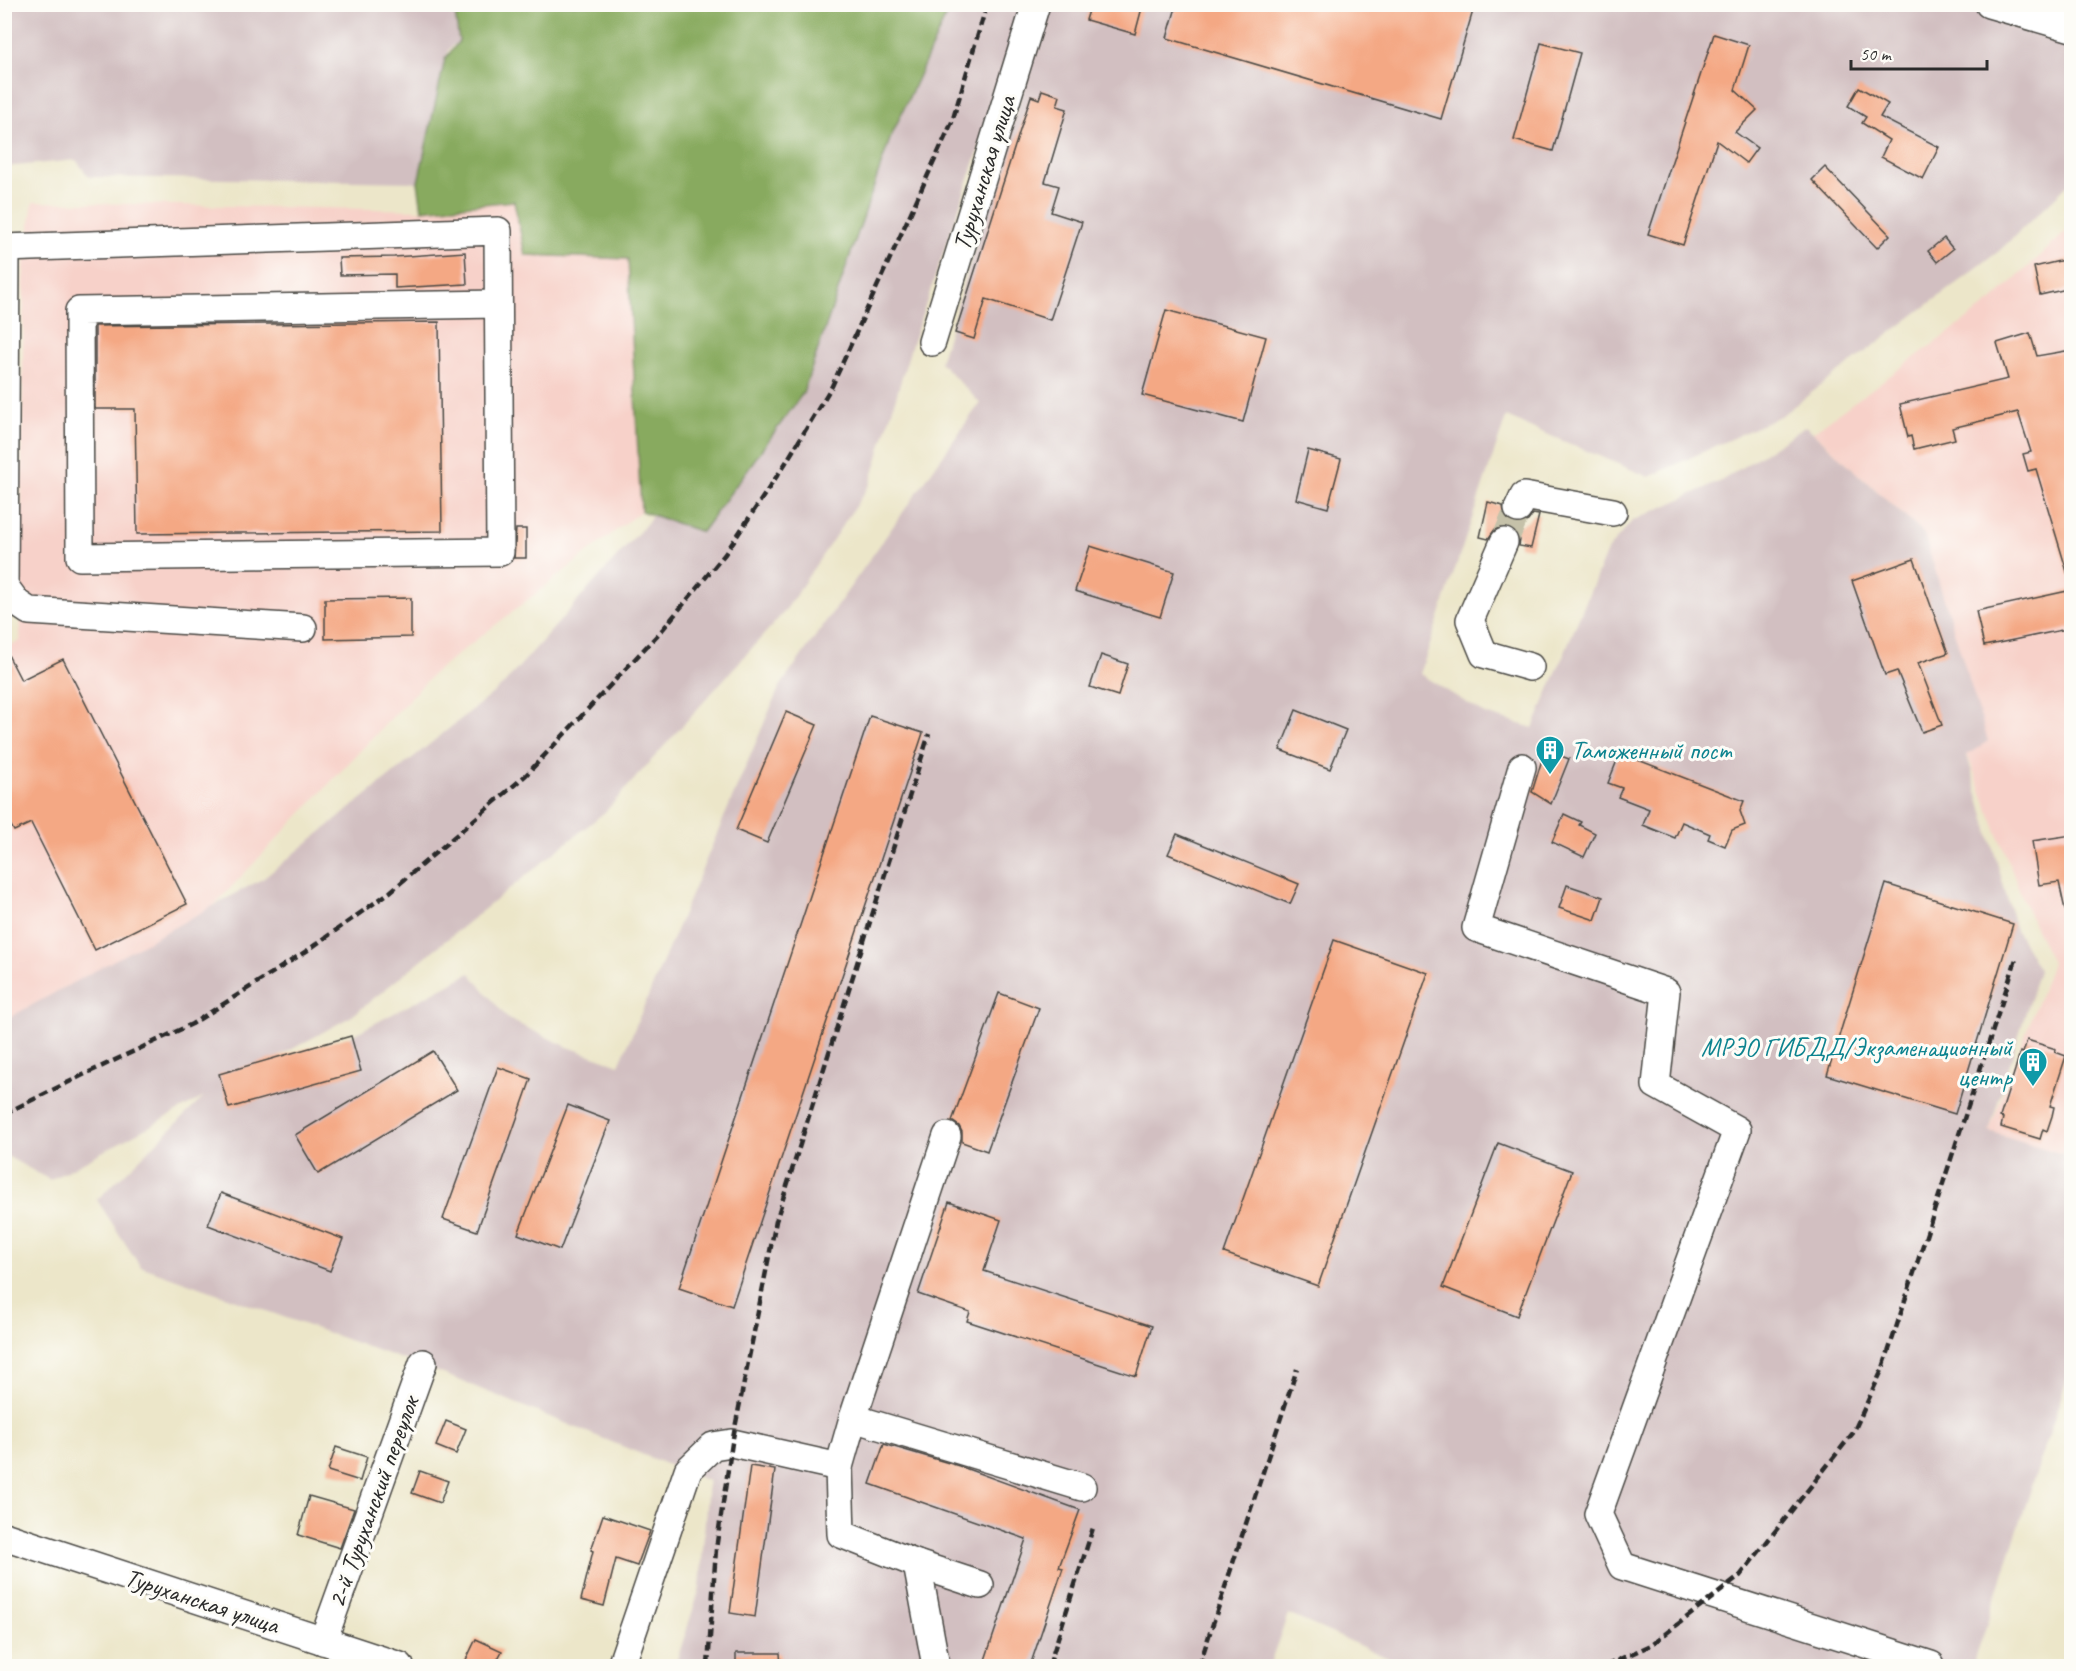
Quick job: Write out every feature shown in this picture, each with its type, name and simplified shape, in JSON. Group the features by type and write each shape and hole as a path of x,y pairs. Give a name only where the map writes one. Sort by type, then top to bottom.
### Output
{"street":[{"name":"Туруханская улица","path":"932,342 1036,4"},
{"path":"1989,4 2072,28"},
{"path":"303,628 29,611 5,591 5,248 498,231 500,552 80,557 79,311 498,304"},
{"path":"1518,509 1524,496 1613,512"},
{"path":"1504,542 1470,620 1484,654 1530,667"},
{"path":"1522,767 1476,928 1666,992 1656,1084 1737,1130 1598,1514 1622,1566 1931,1665"},
{"path":"947,1136 853,1418 839,1467 841,1534 917,1564 980,1585"},
{"name":"2-й Туруханский переулок","path":"323,1641 423,1363"},
{"path":"853,1418 1082,1487"},
{"path":"621,1666 688,1470 713,1446 732,1443 839,1467"},
{"name":"Туруханская улица","path":"4,1536 400,1666"},
{"path":"917,1564 936,1666"}],"shaded area":[{"path":"1972,4 2071,32 2071,182 1999,251 1782,415 1649,477 1506,417 1420,674 1485,714 1533,728 1607,551 1632,521 1721,481 1806,426 1924,534 1988,741 1967,755 2016,930 2039,970 1989,1131 2072,1157 2071,1367 1973,1666 1406,1666 1288,1614 1269,1666 675,1666 700,1588 708,1481 441,1373 140,1266 97,1200 204,1097 50,1180 5,1155 5,1020 264,878 503,685 647,523 724,412 906,5 1023,5 1006,71 911,347 870,484 785,611 606,811 352,1016 256,1069 351,1036 470,973 508,1019 568,1047 619,1065 779,688 980,403 940,362 1049,5"},
{"path":"5,5 454,5 459,41 450,48 445,59 418,182 89,177 76,160 5,167"},
{"path":"514,201 525,255 628,258 641,511 434,673 202,918 5,1020 4,648 20,641 24,261 33,202 422,210"},
{"path":"2071,227 2071,1157 1989,1131 2052,963 2027,910 1967,754 1924,534 1813,432 1992,301"}],"green space":[{"path":"454,5 951,5 890,139 803,393 702,532 641,511 628,259 525,255 514,201 422,210 418,182 445,59 459,41"}],"building":[{"path":"1091,4 1143,4 1135,34 1086,20"},
{"path":"1177,4 1475,4 1441,119 1167,38"},
{"path":"1714,34 1749,45 1735,90 1757,110 1735,132 1757,148 1746,163 1717,141 1683,245 1648,234"},
{"path":"1541,43 1580,53 1553,151 1514,140"},
{"path":"1859,87 1888,104 1880,117 1939,147 1923,179 1881,157 1889,140 1862,123 1866,117 1848,106"},
{"path":"1042,90 1060,96 1057,106 1067,109 1045,182 1059,186 1051,212 1082,222 1050,320 986,299 974,339 955,333 1031,96 1039,99"},
{"path":"1825,167 1890,235 1877,248 1812,180"},
{"path":"1944,238 1953,249 1937,262 1928,251"},
{"path":"465,252 467,284 395,288 395,274 340,275 339,258"},
{"path":"2072,258 2072,288 2040,295 2034,267"},
{"path":"1166,310 1266,337 1243,422 1142,395"},
{"path":"439,322 442,531 137,534 135,409 95,409 95,326"},
{"path":"2030,333 2037,356 2072,350 2072,575 2068,575 2036,469 2028,471 2023,454 2031,452 2018,412 1952,428 1955,439 1914,449 1911,436 1908,437 1900,404 2008,379 1997,343"},
{"path":"1308,450 1341,459 1328,508 1296,499"},
{"path":"1488,502 1503,506 1505,518 1512,523 1520,525 1528,521 1533,514 1539,515 1531,548 1519,546 1520,540 1517,533 1510,527 1502,526 1495,529 1488,539 1480,537"},
{"path":"516,529 526,529 526,558 514,558"},
{"path":"1090,546 1174,572 1160,617 1075,591"},
{"path":"1914,559 1948,653 1918,663 1942,725 1922,732 1897,671 1885,675 1852,581"},
{"path":"2072,590 2072,628 1984,646 1976,611"},
{"path":"411,598 411,637 325,639 325,599"},
{"path":"4,647 21,680 63,659 187,904 95,950 31,823 14,831 4,813"},
{"path":"1101,655 1128,664 1118,696 1090,687"},
{"path":"1296,710 1346,730 1330,769 1280,750"},
{"path":"786,712 817,725 767,843 736,830"},
{"path":"870,716 923,733 732,1306 679,1288"},
{"name":"Таможенный пост","path":"1545,750 1569,759 1551,804 1532,792"},
{"path":"1620,753 1744,801 1740,811 1745,825 1732,830 1725,846 1708,839 1710,834 1682,822 1675,838 1643,825 1649,809 1618,797 1622,788 1608,783"},
{"path":"1564,814 1581,822 1579,825 1595,833 1584,857 1552,842"},
{"path":"1177,834 1299,884 1290,904 1168,854"},
{"path":"2072,835 2072,909 2065,910 2059,882 2039,885 2032,841"},
{"path":"1886,884 2013,924 1955,1114 1827,1075"},
{"path":"1567,885 1603,897 1595,920 1559,908"},
{"path":"1334,940 1428,973 1318,1286 1224,1253"},
{"path":"999,993 1039,1008 987,1151 962,1142 962,1132 959,1126 952,1121"},
{"path":"351,1036 361,1071 229,1108 219,1074"},
{"name":"МРЭО ГИБДД/Экзаменационный центр","path":"2027,1040 2056,1049 2055,1052 2066,1056 2050,1106 2054,1107 2052,1116 2047,1131 2043,1129 2040,1139 2001,1127 2003,1118 2000,1117 2020,1052 2023,1053"},
{"path":"433,1051 457,1090 318,1174 295,1135"},
{"path":"498,1067 531,1079 477,1231 443,1219"},
{"path":"568,1105 610,1121 560,1250 518,1234"},
{"path":"1498,1143 1572,1171 1517,1316 1443,1287"},
{"path":"221,1193 343,1239 330,1271 208,1225"},
{"path":"949,1202 1001,1220 984,1271 1152,1326 1136,1376 967,1321 970,1312 918,1294"},
{"path":"446,1421 466,1429 456,1454 436,1446"},
{"path":"884,1444 959,1466 1080,1510 1059,1567 1063,1568 1030,1666 983,1666 1026,1539 870,1484"},
{"path":"336,1447 367,1457 360,1481 328,1471"},
{"path":"750,1466 775,1470 755,1617 730,1613"},
{"path":"420,1471 448,1481 440,1503 412,1493"},
{"path":"309,1496 354,1509 340,1548 298,1535"},
{"path":"603,1515 650,1531 637,1566 616,1559 604,1606 581,1600 593,1551 591,1550"},
{"path":"476,1639 502,1651 494,1666 463,1666"},
{"path":"736,1653 780,1653 781,1666 736,1666"}],"tunnel":[{"path":"1504,542 1518,509"}],"railway":[{"path":"4,1114 192,1024 308,950 390,892 526,775 663,629 725,554 785,464 832,386 952,122 987,4"},
{"path":"708,1666 716,1549 732,1443 776,1221 929,734"},
{"path":"1605,1666 1651,1645 1739,1577 1853,1433 1883,1368 2017,956"},
{"path":"1199,1666 1297,1369"},
{"path":"1049,1666 1093,1528"}],"place":[{"name":"Таможенный пост","path":"1550,776"},
{"name":"МРЭО ГИБДД/Экзаменационный центр","path":"2033,1088"}]}
